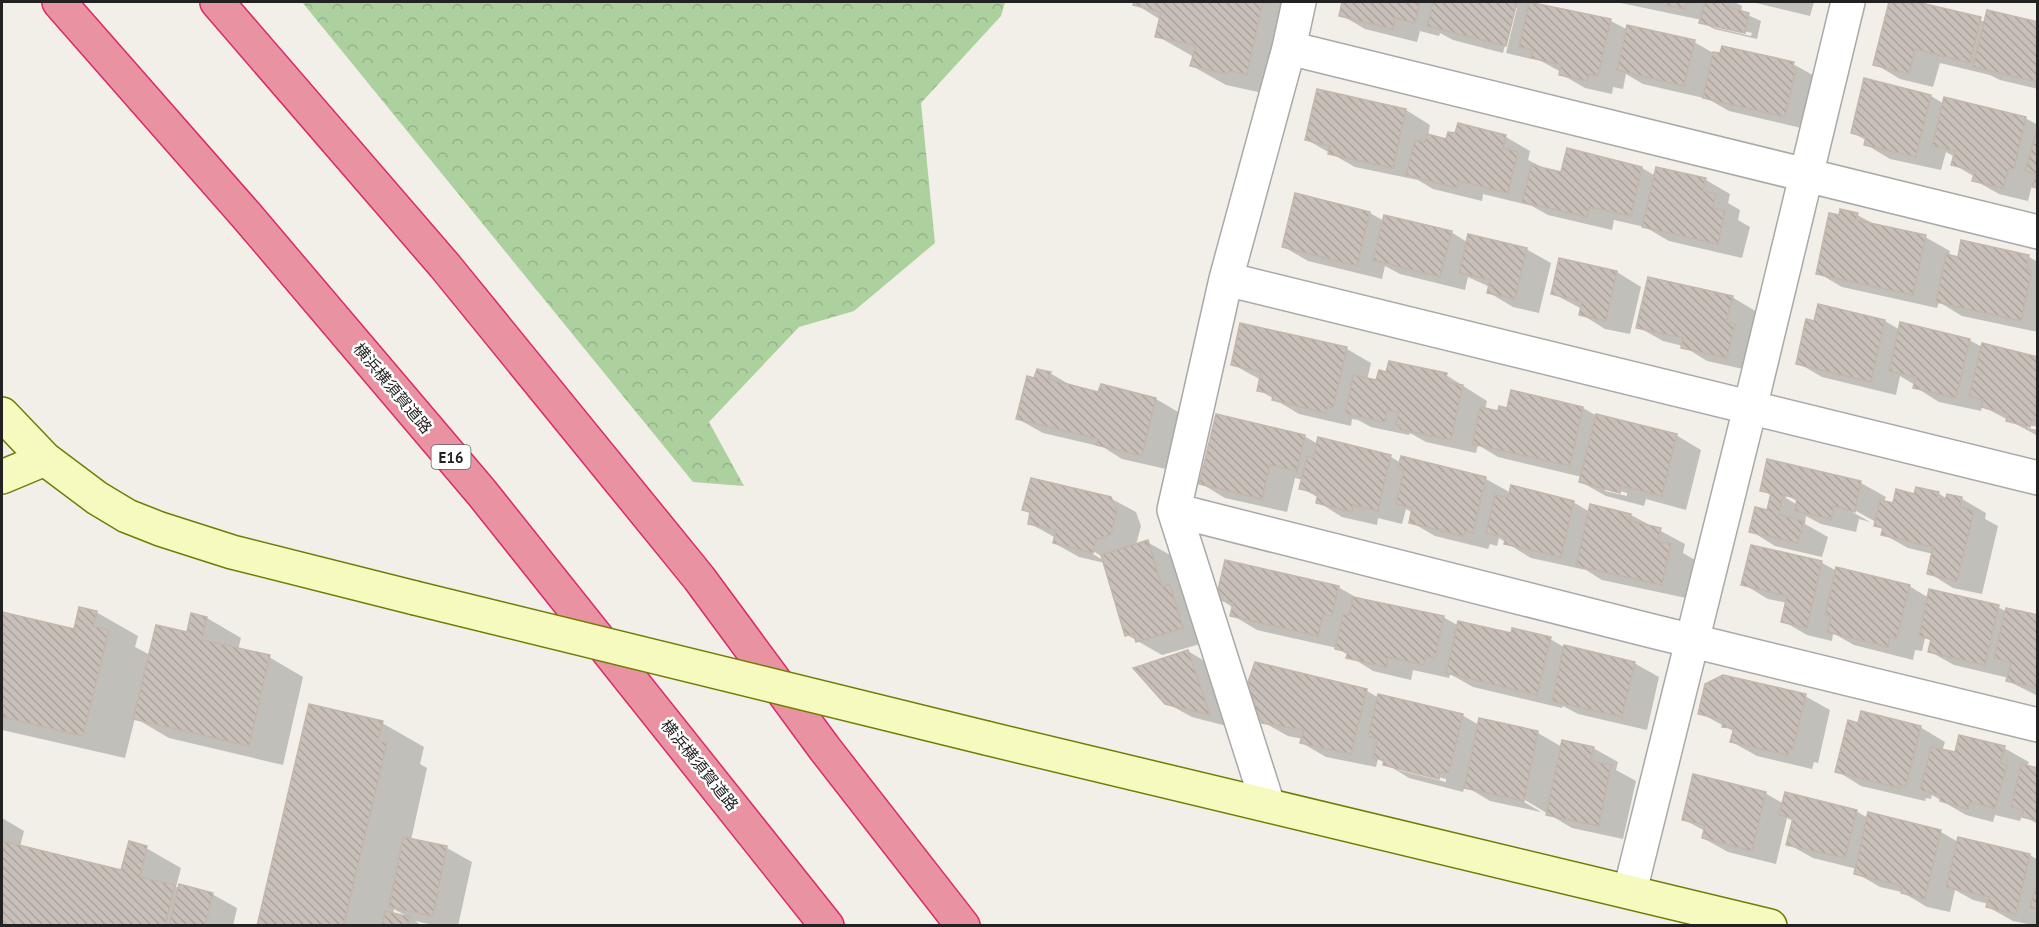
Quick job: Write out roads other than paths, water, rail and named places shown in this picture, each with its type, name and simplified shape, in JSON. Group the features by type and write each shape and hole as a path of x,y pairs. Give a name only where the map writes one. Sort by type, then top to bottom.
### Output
{"highway":[{"name":"横浜横須賀道路","path":"59,2 246,215 482,493 827,926"},
{"path":"217,2 445,266 699,578 825,748 963,926"}],"street":[{"path":"1268,805 1174,510 1226,279 1299,2"},
{"path":"1630,891 1848,2"},
{"path":"1288,48 2037,232"},
{"path":"1226,279 2037,477"},
{"path":"2,414 45,459 127,516 232,552 986,738 1770,926"},
{"path":"2,477 45,459"},
{"path":"1174,510 2037,725"}]}
